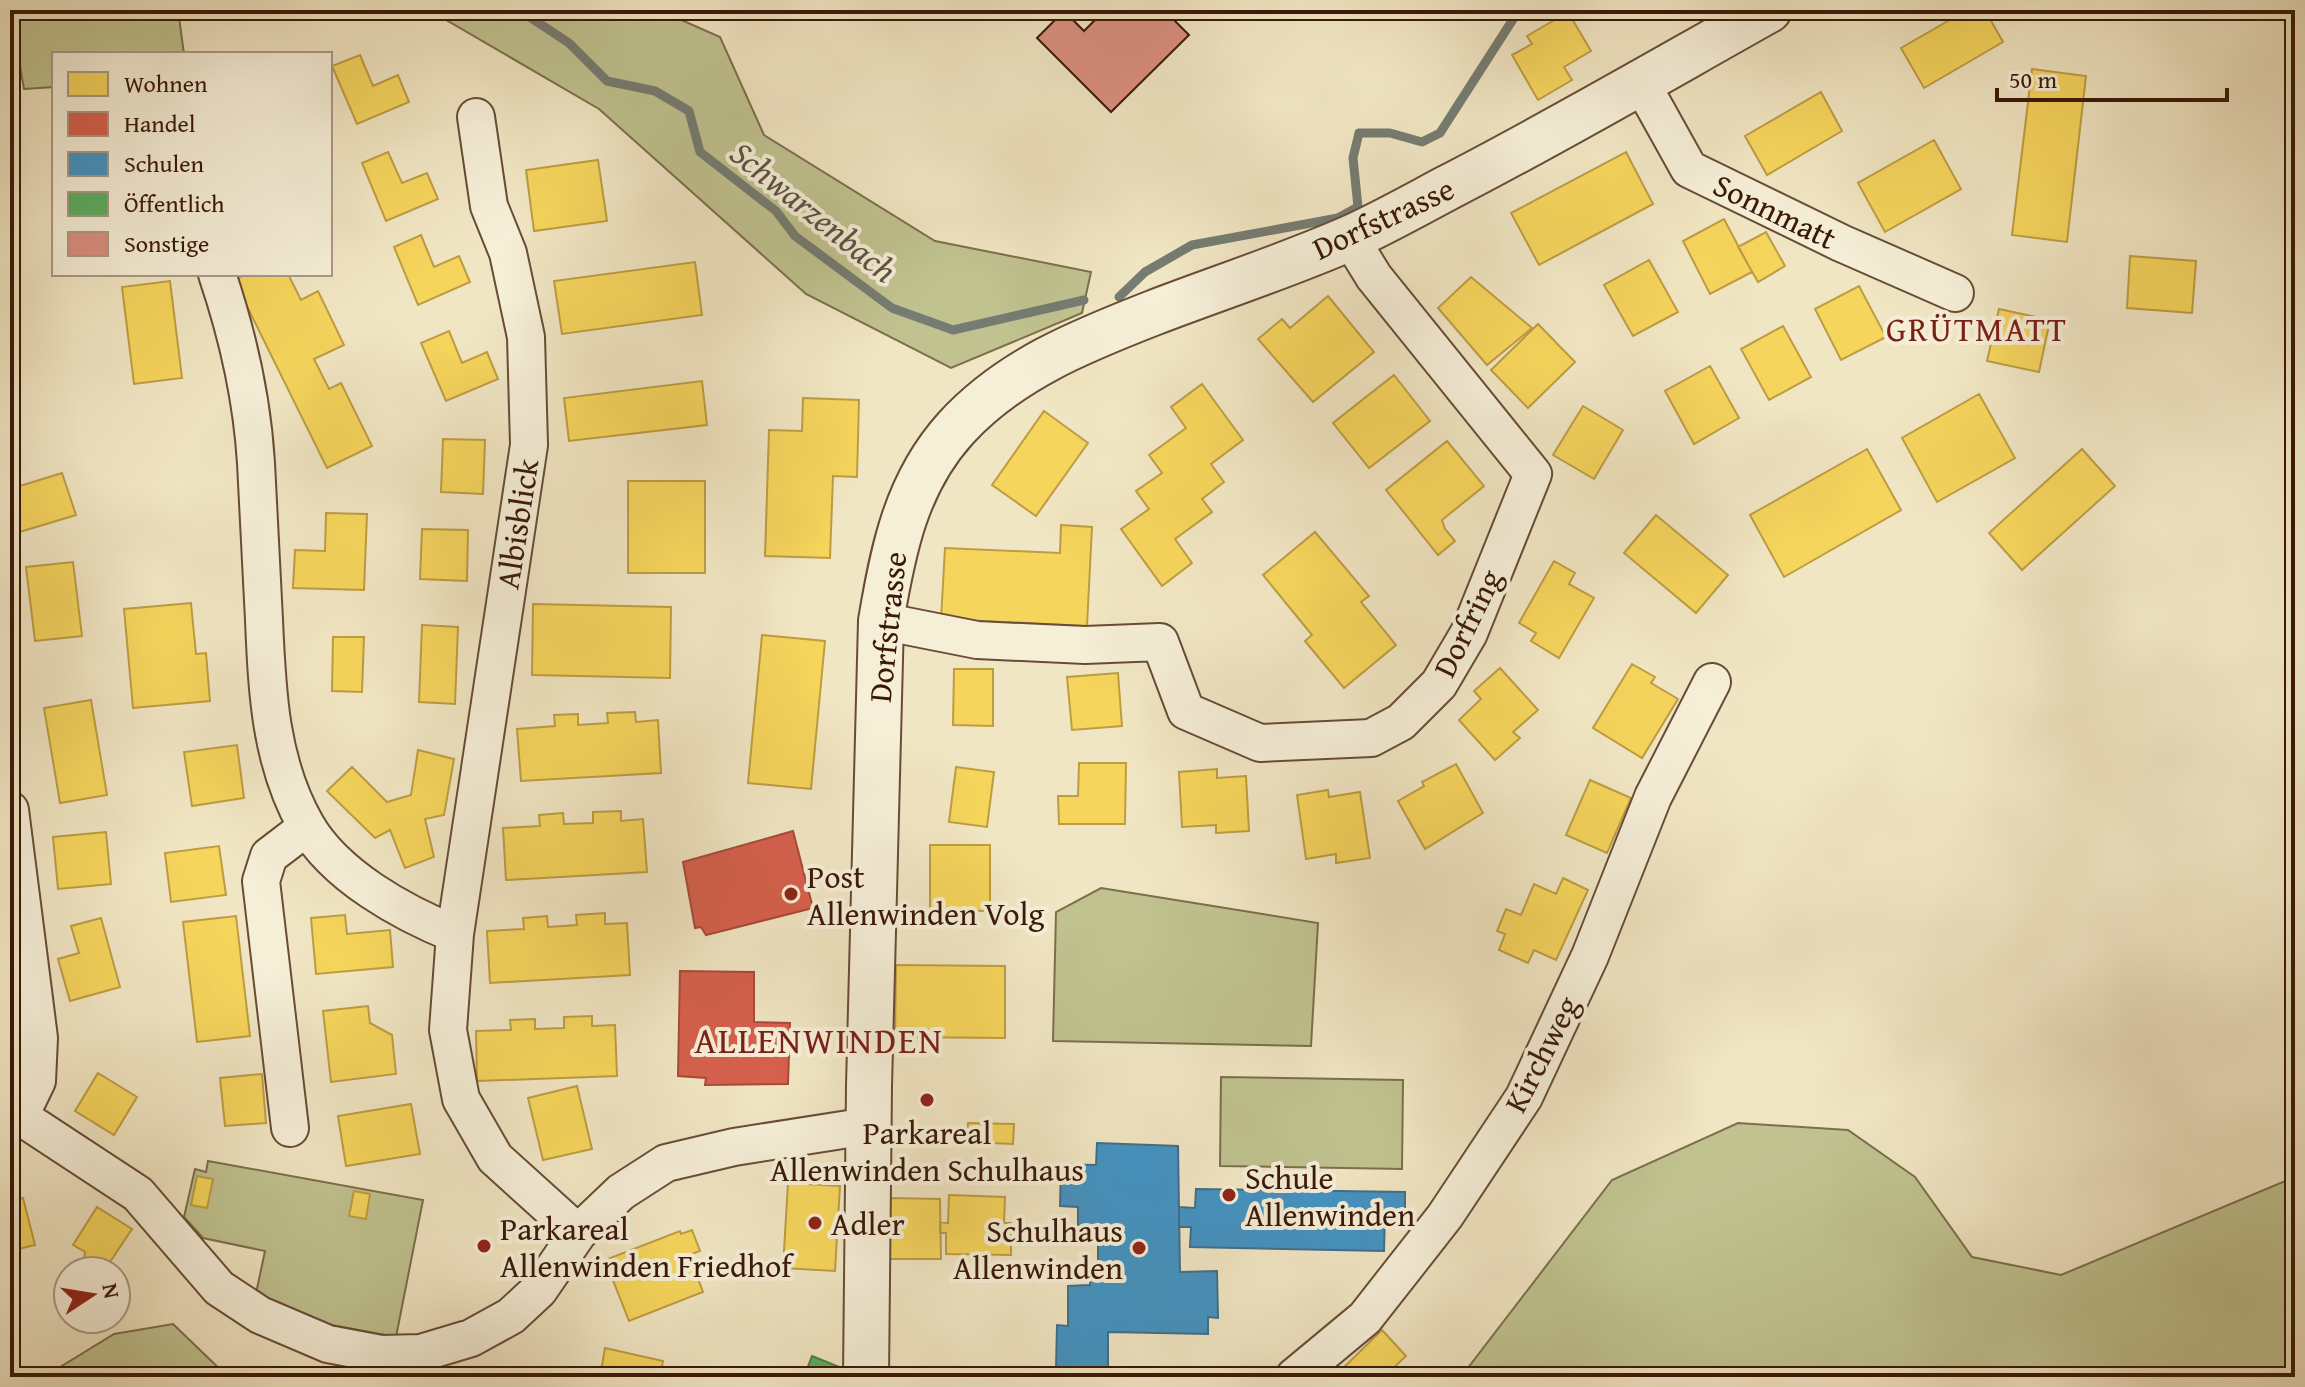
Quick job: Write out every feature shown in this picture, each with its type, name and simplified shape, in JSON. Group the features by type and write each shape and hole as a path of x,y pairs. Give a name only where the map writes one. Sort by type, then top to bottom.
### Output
{"street":[{"name":"Dorfstrasse","path":"866,1377 868,1126 881,621 892,552 921,478 955,429 999,389 1051,355 1350,238 1508,156 1769,10"},
{"name":"Sonnmatt","path":"1640,81 1689,169 1841,243 1955,293"},
{"name":"Albisblick","path":"476,117 489,206 508,253 526,337 529,445 455,934 448,1030 461,1099 495,1158 578,1233"},
{"name":"Dorfring","path":"881,621 977,640 1085,645 1160,642 1186,711 1260,743 1371,738 1401,722 1439,684 1469,633 1533,474 1374,277 1350,238"},
{"path":"218,276 232,317 248,387 256,459 267,701 280,768 307,827 340,867 418,919 455,934"},
{"name":"Kirchweg","path":"1294,1377 1365,1318 1445,1216 1524,1097 1590,956 1653,797 1712,682"},
{"path":"10,810 39,1038 37,1081 15,1113 138,1194 219,1288 260,1315 328,1344 381,1354 421,1353 471,1338 511,1316 539,1290 578,1233 621,1192 666,1163 734,1147 868,1126"},
{"path":"290,1128 261,881 269,856 307,827"}],"green space":[{"path":"10,10 178,10 184,52 52,52 52,87 24,89"},
{"path":"429,10 659,10 720,37 764,135 935,241 1091,272 1082,313 951,368 806,294 599,109"},
{"path":"1101,888 1318,923 1311,1046 1053,1041 1056,912"},
{"path":"1221,1077 1403,1080 1402,1169 1220,1166"},
{"path":"1738,1123 1848,1130 1915,1177 1972,1257 2061,1275 2295,1177 2295,1377 1461,1377 1612,1180"},
{"path":"208,1161 423,1200 396,1337 310,1321 255,1298 265,1251 203,1238 184,1217 195,1169 206,1172"},
{"path":"173,1324 228,1377 44,1377 112,1335 132,1335 132,1331"}],"building: Wohnen":[{"path":"1967,10 1985,10 2003,42 1924,88 1901,48"},
{"path":"1568,12 1591,51 1564,67 1572,80 1538,100 1512,55 1532,44 1527,36"},
{"path":"360,55 373,86 398,75 409,102 357,124 332,66"},
{"path":"2032,69 2086,76 2067,242 2012,235"},
{"path":"1821,92 1842,131 1767,175 1745,136"},
{"path":"1934,140 1961,189 1885,232 1858,183"},
{"path":"388,152 402,183 427,173 438,199 386,221 362,163"},
{"path":"1626,152 1653,204 1539,265 1511,213"},
{"path":"598,160 607,221 534,231 526,170"},
{"path":"1724,219 1752,272 1710,294 1683,241"},
{"path":"1766,232 1785,266 1758,282 1738,247"},
{"path":"421,235 434,267 459,256 470,282 418,305 394,247"},
{"path":"2130,256 2196,261 2192,313 2127,308"},
{"path":"1649,260 1678,312 1633,336 1604,285"},
{"path":"695,262 702,315 562,334 554,281"},
{"path":"242,276 289,276 301,300 318,291 344,345 314,359 329,389 341,383 372,446 327,468 234,280"},
{"path":"1471,277 1532,328 1487,365 1438,308"},
{"path":"170,281 182,378 134,384 122,287"},
{"path":"1859,286 1886,337 1841,360 1815,309"},
{"path":"1328,296 1374,352 1313,402 1258,339 1282,319 1290,328"},
{"path":"1999,309 2050,320 2039,372 1987,361"},
{"path":"1538,324 1575,362 1528,408 1491,370"},
{"path":"1783,326 1811,377 1769,400 1741,349"},
{"path":"449,331 462,363 487,352 498,379 446,401 421,343"},
{"path":"1710,366 1739,418 1694,444 1665,391"},
{"path":"1394,375 1430,421 1369,468 1333,423"},
{"path":"702,381 707,425 569,441 564,398"},
{"path":"1202,384 1243,440 1211,464 1224,482 1202,499 1212,512 1175,539 1192,563 1162,586 1121,529 1149,509 1136,491 1162,473 1149,455 1186,428 1171,407"},
{"path":"1979,394 2015,458 1937,502 1902,438"},
{"path":"803,398 859,400 857,477 833,476 830,558 765,556 769,430 802,431"},
{"path":"1583,406 1623,430 1594,479 1553,455"},
{"path":"1044,411 1088,443 1036,516 992,485"},
{"path":"443,439 485,440 483,494 441,492"},
{"path":"1447,441 1484,486 1442,520 1455,541 1438,555 1386,490"},
{"path":"1867,449 1901,510 1784,577 1750,515"},
{"path":"2082,449 2115,486 2022,570 1989,533"},
{"path":"62,473 76,515 10,535 10,489"},
{"path":"628,481 705,481 705,573 628,573"},
{"path":"326,513 367,514 364,590 293,588 295,550 325,551"},
{"path":"1656,515 1728,575 1696,613 1624,553"},
{"path":"1061,525 1092,527 1087,626 941,619 945,548 1060,553"},
{"path":"422,529 468,530 467,581 420,579"},
{"path":"1315,532 1369,596 1361,602 1396,645 1344,688 1305,641 1312,635 1263,575"},
{"path":"1554,561 1575,573 1569,584 1594,598 1559,658 1531,641 1536,633 1519,623"},
{"path":"73,562 82,636 35,641 26,567"},
{"path":"191,603 196,654 206,653 210,701 133,708 124,609"},
{"path":"533,604 671,607 670,678 532,675"},
{"path":"422,625 458,627 455,704 419,702"},
{"path":"762,635 825,641 811,789 748,783"},
{"path":"333,637 364,637 362,692 332,691"},
{"path":"1632,664 1655,677 1651,683 1678,699 1642,758 1593,728"},
{"path":"1500,668 1538,710 1513,732 1520,738 1495,760 1459,720 1481,699 1474,691"},
{"path":"954,669 993,669 993,726 953,725"},
{"path":"1118,673 1122,726 1072,730 1067,677"},
{"path":"91,700 107,795 60,803 44,708"},
{"path":"635,712 636,722 658,720 661,773 521,781 517,729 555,726 554,715 578,714 578,725 608,723 607,713"},
{"path":"237,745 244,798 192,806 184,752"},
{"path":"418,750 454,759 444,815 425,819 434,857 405,868 390,830 375,838 327,791 352,767 387,802 411,795"},
{"path":"1079,763 1126,763 1125,824 1059,824 1058,796 1078,796"},
{"path":"1456,764 1483,813 1425,849 1398,801 1424,786 1422,782"},
{"path":"956,767 994,772 987,827 949,822"},
{"path":"1217,769 1217,778 1246,776 1249,831 1216,833 1216,825 1182,827 1179,772"},
{"path":"1590,780 1631,798 1607,853 1566,835"},
{"path":"1328,790 1329,797 1360,792 1370,858 1336,863 1336,854 1306,859 1297,795"},
{"path":"621,811 621,821 643,819 647,872 506,880 503,828 540,826 539,815 563,813 564,824 593,823 593,812"},
{"path":"106,832 111,884 58,889 53,837"},
{"path":"930,845 990,845 990,911 930,910"},
{"path":"219,846 226,895 171,902 165,853"},
{"path":"1563,878 1588,890 1556,960 1534,950 1528,963 1499,950 1505,934 1497,931 1506,909 1521,915 1534,884 1556,894"},
{"path":"605,913 605,924 627,923 630,975 490,983 487,931 524,929 523,918 547,916 548,927 577,925 576,915"},
{"path":"345,915 347,934 390,930 393,967 316,974 311,918"},
{"path":"236,916 250,1036 197,1042 183,922"},
{"path":"101,918 120,987 70,1001 58,959 79,953 71,926"},
{"path":"896,965 1005,966 1005,1038 895,1037"},
{"path":"368,1006 370,1023 392,1035 396,1074 331,1082 323,1011"},
{"path":"592,1016 592,1026 615,1025 617,1076 477,1081 476,1031 511,1030 510,1020 535,1019 535,1029 564,1028 564,1017"},
{"path":"98,1073 137,1097 114,1135 75,1111"},
{"path":"262,1074 266,1123 225,1126 220,1078"},
{"path":"577,1086 592,1149 543,1160 528,1098"},
{"path":"411,1104 420,1154 346,1166 338,1116"},
{"path":"968,1123 1014,1124 1013,1144 967,1142"},
{"path":"197,1176 213,1179 207,1208 191,1205"},
{"path":"788,1183 840,1186 835,1271 783,1268"},
{"path":"354,1191 370,1194 366,1219 349,1216"},
{"path":"949,1195 1005,1197 1004,1223 1011,1223 1011,1255 946,1254 946,1233 940,1233 940,1222 948,1223"},
{"path":"23,1198 35,1245 10,1251 10,1202"},
{"path":"888,1198 940,1199 941,1259 888,1259"},
{"path":"97,1207 132,1229 115,1255 85,1255 85,1252 73,1245"},
{"path":"692,1230 700,1251 689,1255 703,1292 629,1321 605,1260 680,1231 681,1234"},
{"path":"1382,1330 1406,1356 1384,1377 1335,1376"},
{"path":"605,1348 663,1361 660,1377 600,1377"}],"building: Handel":[{"path":"793,831 813,908 706,935 701,927 695,928 683,862"},
{"path":"680,971 754,972 754,1022 790,1023 788,1084 705,1085 706,1078 678,1076"}],"building: Schulen":[{"name":"Schulhaus Allenwinden","path":"1097,1143 1178,1146 1180,1272 1217,1271 1218,1318 1208,1317 1208,1334 1108,1332 1108,1369 1056,1369 1057,1325 1068,1326 1068,1286 1090,1285 1090,1267 1098,1267 1098,1228 1078,1228 1078,1207 1060,1206 1061,1164 1096,1165"},
{"path":"1196,1189 1405,1192 1405,1213 1385,1213 1384,1251 1190,1247 1191,1227 1179,1227 1179,1207 1195,1208"}],"building: Öffentlich":[{"path":"812,1356 852,1372 851,1377 804,1377"}],"building: Sonstige":[{"path":"1105,10 1164,10 1189,35 1111,112 1037,38 1064,11 1084,31"}],"waterway":[{"name":"Schwarzenbach","path":"519,10 569,43 607,81 655,91 689,111 700,152 776,211 795,236 892,308 953,330 1084,300"},
{"name":"Schwarzenbach","path":"1119,297 1145,272 1192,245 1338,218 1358,207 1353,158 1359,133 1390,133 1422,142 1440,133 1519,10"}],"place":[{"name":"Post Allenwinden Volg","path":"791,894"},
{"name":"Parkareal Allenwinden Schulhaus","path":"927,1100"},
{"name":"Schule Allenwinden","path":"1229,1195"},
{"name":"Adler","path":"815,1223"},
{"name":"Parkareal Allenwinden Friedhof","path":"484,1246"},
{"name":"Schulhaus Allenwinden","path":"1139,1248"}],"district":[{"name":"GRÜTMATT","path":"1977,328"},
{"name":"ALLENWINDEN","path":"819,1039"}]}
